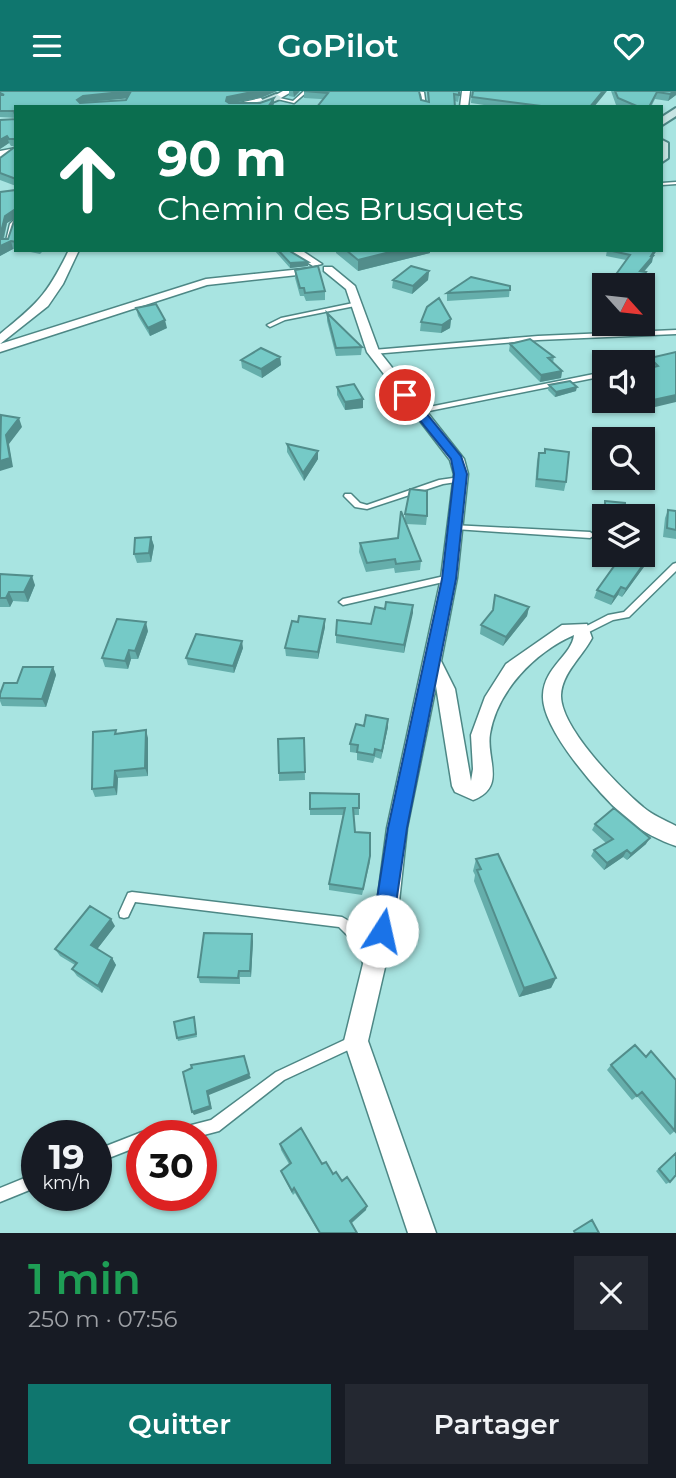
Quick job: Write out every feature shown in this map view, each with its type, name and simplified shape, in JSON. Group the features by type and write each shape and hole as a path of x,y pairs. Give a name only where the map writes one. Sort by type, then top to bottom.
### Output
{"street":[{"path":"239,105 289,91"},
{"path":"0,340 44,304 58,284 73,252"},
{"path":"296,252 351,288 373,352 457,459 460,479 449,579 397,828 387,911 356,1041 422,1233"},
{"path":"0,348 206,282 319,268"},
{"path":"432,661 446,689 462,786 472,791 481,786 483,769 480,734 494,697 512,669 568,629 581,628 583,638 576,652 558,672 552,695 557,722 578,752 637,815 676,837"}],"lane":[{"path":"291,105 306,91"},
{"path":"415,91 423,93 425,105"},
{"path":"264,97 294,101"},
{"path":"7,244 14,222"},
{"path":"270,325 283,319 358,304"},
{"path":"373,352 538,338 676,332"},
{"path":"419,411 592,376"},
{"path":"348,496 358,505 367,507 442,482 460,479"},
{"path":"455,527 590,535"},
{"path":"582,632 611,617 626,615 676,566"},
{"path":"343,602 449,579"},
{"path":"124,913 132,897 342,922 357,937 373,971"},
{"path":"217,1124 280,1076 356,1041"},
{"path":"0,1195 21,1186"}],"shaded area":[{"path":"294,91 462,92 460,105 264,105"}],"building":[{"path":"0,91 131,91 257,91 227,97 226,101 260,103 274,98 269,105 14,105 14,111 0,111 0,95 4,95","holes":["131,91 126,100 80,103 77,100 83,96"]},
{"path":"304,91 419,91 421,100 429,102 428,91 459,91 459,95 454,94 455,105 319,105 328,93"},
{"path":"473,91 603,91 592,105 534,105 472,97"},
{"path":"615,91 674,91 670,94 657,92 650,105 634,105 618,98"},
{"path":"14,119 14,139 7,136 0,140 0,120"},
{"path":"14,148 14,178 0,173 0,158"},
{"path":"14,190 14,210 5,216 0,236 0,192"},
{"path":"14,221 14,242 0,246 0,236 1,239 8,239"},
{"path":"280,252 291,252 308,262 290,263"},
{"path":"348,252 390,252 358,260"},
{"path":"617,252 654,252 640,271 645,273 617,273 630,255"},
{"path":"318,266 325,291 305,293 304,288 300,288 295,270"},
{"path":"411,266 429,271 413,286 393,280"},
{"path":"471,277 510,286 510,290 447,293"},
{"path":"439,298 451,319 442,325 421,322 427,307"},
{"path":"156,304 165,320 148,328 136,308"},
{"path":"327,313 362,347 336,348"},
{"path":"530,339 554,357 548,358 562,371 541,375 510,344"},
{"path":"261,348 280,357 261,369 241,360"},
{"path":"676,352 676,395 655,400 655,367 658,366 655,357"},
{"path":"570,381 577,387 556,392 549,385"},
{"path":"354,384 363,399 345,402 337,387"},
{"path":"1,415 19,418 6,435 10,458 0,461"},
{"path":"287,444 318,451 303,473"},
{"path":"545,449 569,452 566,482 537,479 539,453 545,453"},
{"path":"410,489 427,491 427,516 405,514"},
{"path":"605,501 625,503 625,504 605,504"},
{"path":"668,510 676,511 676,530 667,528"},
{"path":"401,511 421,561 396,564 395,559 367,563 360,543 398,538"},
{"path":"151,537 149,553 134,554 135,538"},
{"path":"613,567 641,567 626,589 621,587 614,597 597,590"},
{"path":"0,574 32,576 24,592 9,592 6,598 0,598"},
{"path":"495,595 529,607 506,637 481,625 493,610"},
{"path":"386,602 413,605 404,645 336,635 337,620 371,624 375,607 385,609"},
{"path":"299,616 325,619 318,652 285,648 292,621 298,622"},
{"path":"117,619 146,622 135,651 129,650 125,661 102,658"},
{"path":"196,634 242,641 233,666 186,658"},
{"path":"23,667 53,667 42,699 0,698 4,683 17,683"},
{"path":"366,715 388,719 382,751 375,749 374,755 357,752 358,745 350,744 356,724 364,726"},
{"path":"116,730 115,734 146,730 145,768 115,771 114,787 92,789 93,732"},
{"path":"304,738 305,772 279,773 278,739"},
{"path":"310,793 359,794 359,808 353,808 355,832 370,833 370,856 363,889 329,884 345,808 310,809"},
{"path":"614,808 650,838 631,854 627,850 607,863 594,850 613,839 595,824"},
{"path":"498,854 556,978 524,988 477,870 481,869 476,859"},
{"path":"90,906 111,919 91,945 112,958 98,986 72,969 77,963 55,949"},
{"path":"204,933 252,934 250,971 239,971 238,978 198,977"},
{"path":"194,1017 196,1034 177,1038 174,1022"},
{"path":"635,1045 646,1057 651,1051 676,1080 675,1131 642,1092 637,1096 611,1065"},
{"path":"244,1056 249,1074 207,1091 210,1106 192,1112 183,1072 192,1068 191,1065"},
{"path":"301,1128 322,1164 326,1162 333,1174 336,1172 342,1181 347,1177 367,1206 350,1221 357,1233 320,1233 281,1171 291,1163 280,1144"},
{"path":"676,1153 676,1175 670,1182 659,1169"},
{"path":"592,1220 599,1233 575,1233 574,1231"}],"route":[{"path":"382,931 397,828 449,579 461,474 457,459 405,395"}]}
